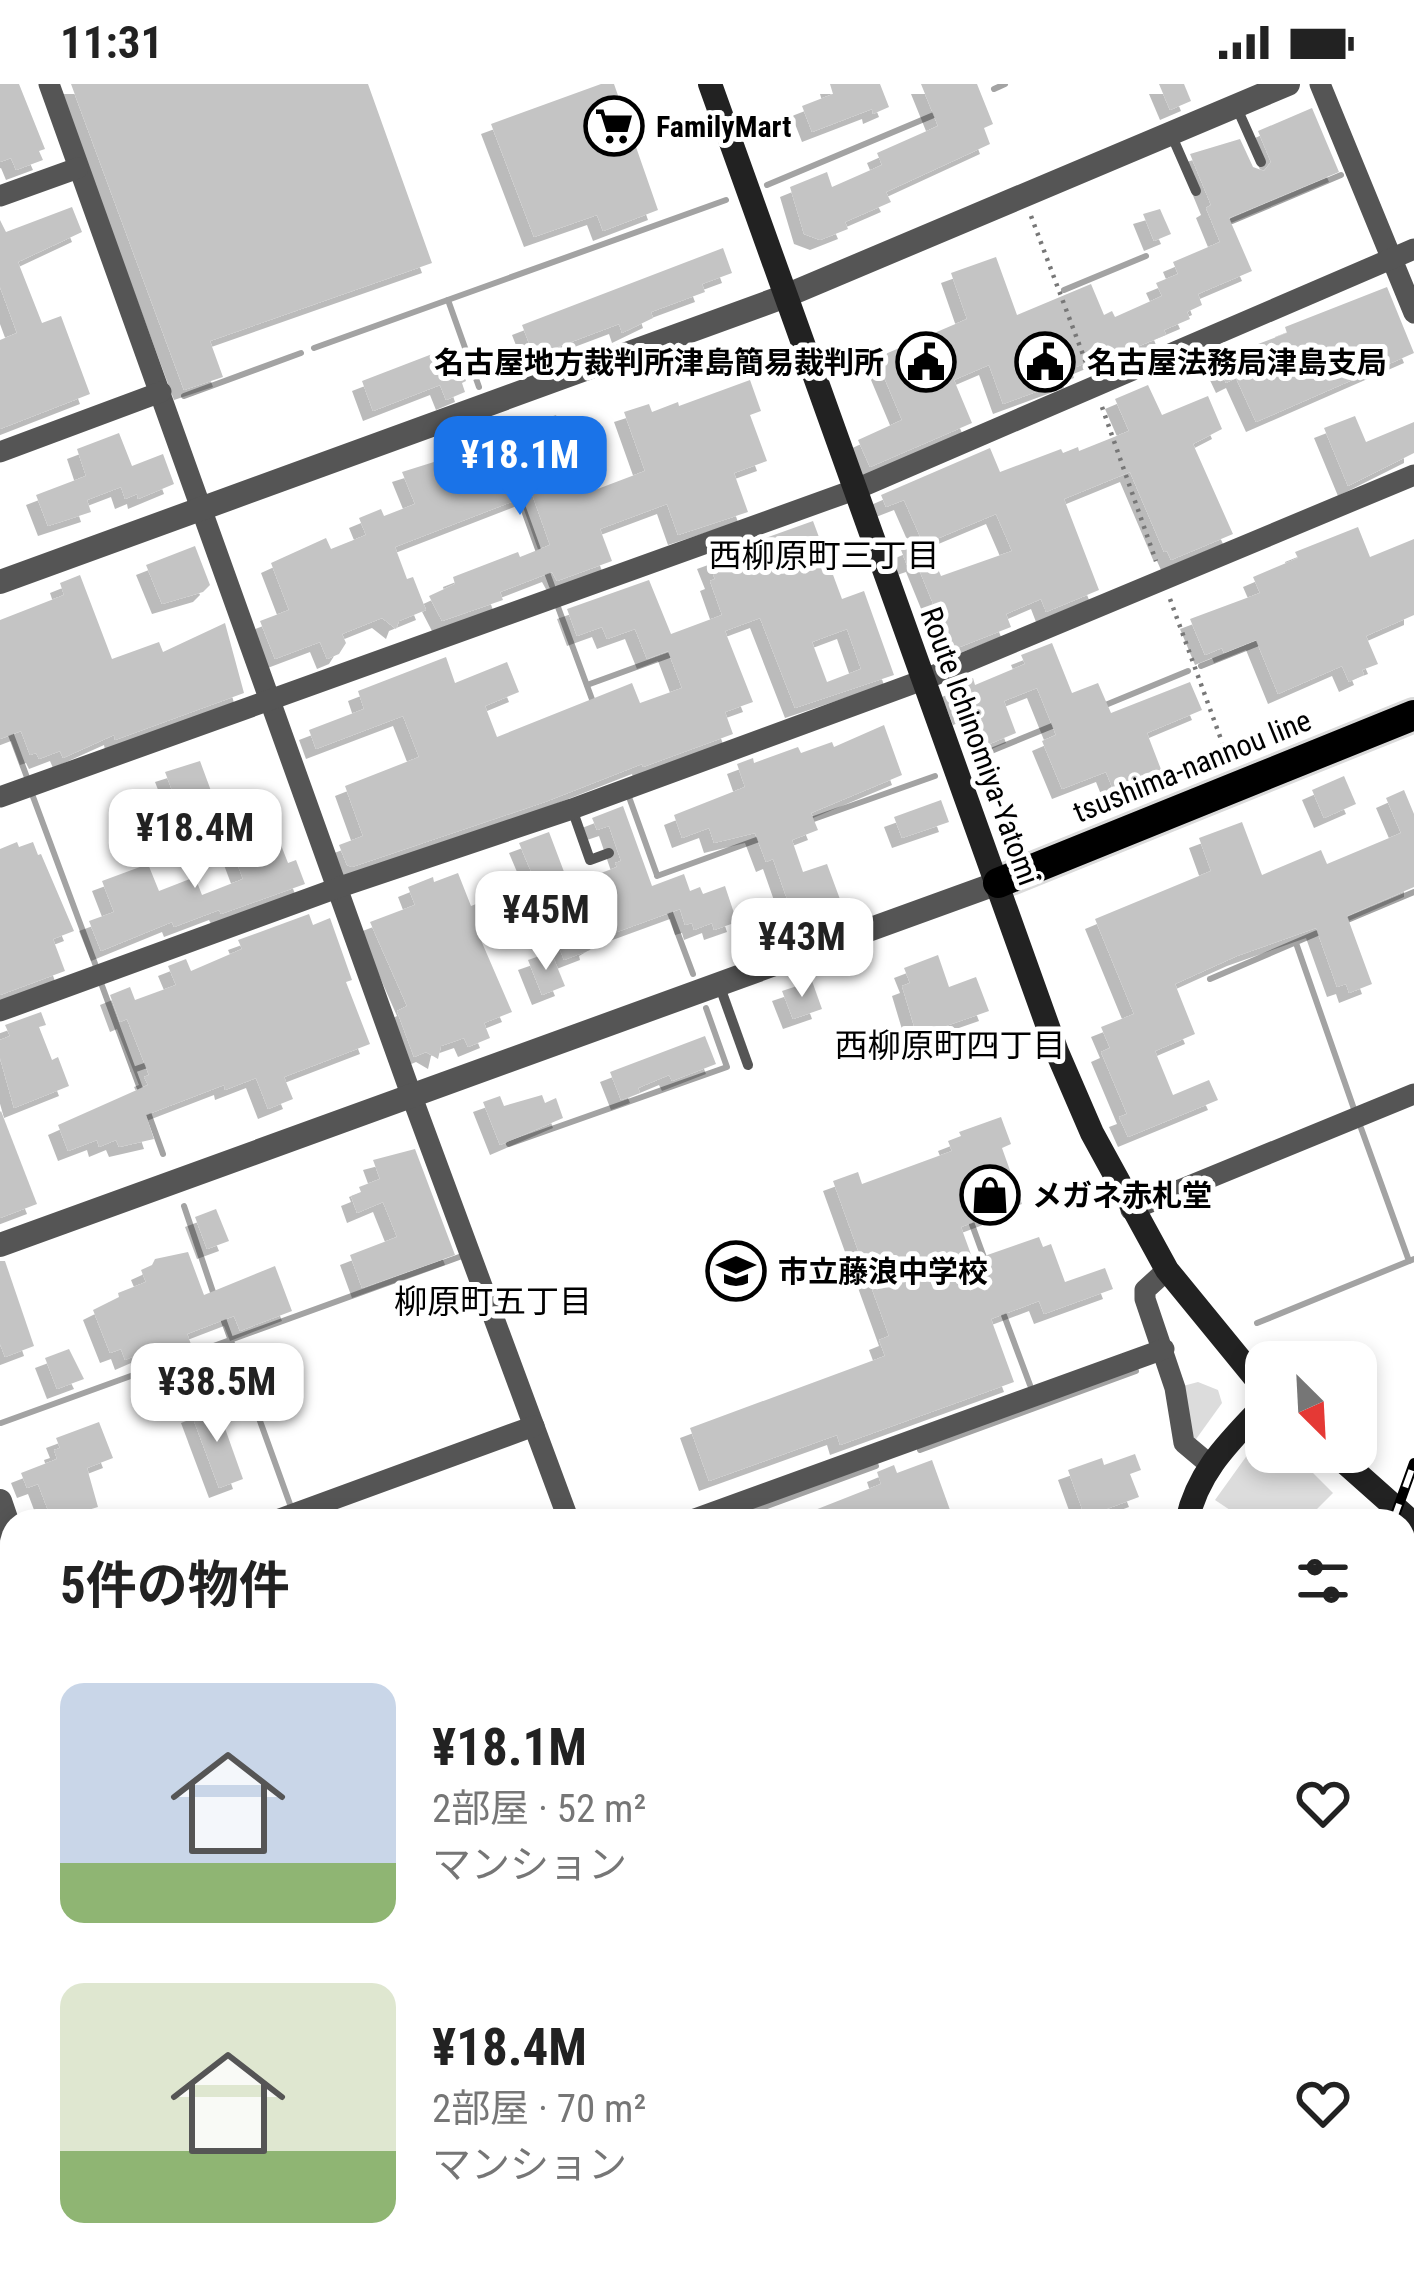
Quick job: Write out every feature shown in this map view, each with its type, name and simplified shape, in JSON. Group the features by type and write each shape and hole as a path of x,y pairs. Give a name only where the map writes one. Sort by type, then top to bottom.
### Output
{"main road":[{"name":"Route Ichinomiya-Yatomi","path":"710,84 1057,1052 1092,1133 1167,1270 1245,1365"},
{"name":"tsushima-nannou line","path":"998,883 1414,716"},
{"path":"1189,1509 1209,1464 1245,1425"},
{"path":"1357,1473 1397,1509"}],"street":[{"path":"50,84 565,1509"},
{"path":"0,582 783,297 1288,84"},
{"path":"1320,84 1414,313"},
{"path":"0,196 78,168"},
{"path":"0,796 854,490 1414,249"},
{"path":"0,452 160,392"},
{"path":"0,1011 923,680 1414,475"},
{"path":"0,1245 998,883"},
{"path":"1132,1210 1414,1094"},
{"path":"1167,1270 1145,1291 1164,1349 1184,1443 1209,1464"},
{"path":"721,1509 1164,1349"},
{"path":"307,1509 534,1426"}],"lane":[{"path":"1236,106 1261,162"},
{"path":"1171,134 1196,191"},
{"path":"572,809 590,860 609,853"},
{"path":"720,987 748,1065"}],"path":[{"path":"1023,196 1238,786"}],"shaded area":[{"path":"1198,1382 1218,1390 1222,1403 1194,1442 1183,1386"},
{"path":"1245,1458 1245,1473 1313,1473 1333,1493 1317,1509 1228,1509 1215,1500"}],"building":[{"path":"0,84 19,84 45,149 39,151 43,160 16,170 11,158 0,162"},
{"path":"71,84 368,84 432,263 210,341 223,377 184,390"},
{"path":"601,84 614,84 658,210 603,231 597,215 534,237 491,124"},
{"path":"830,84 880,84 889,107 812,132 802,106 833,94"},
{"path":"921,84 977,84 993,124 984,128 990,144 886,192 891,202 845,222 848,229 820,240 804,234 790,187 827,172 832,187 882,165 877,153 938,126"},
{"path":"1159,84 1184,84 1191,101 1170,110"},
{"path":"1312,108 1339,172 1229,218 1252,271 1198,294 1202,305 1187,312 1190,319 1164,330 1166,335 1071,369 1074,378 1003,404 989,365 954,380 972,423 870,467 858,440 902,420 876,358 967,319 951,273 996,257 1017,315 1091,284 1104,315 1112,311 1115,317 1162,296 1156,283 1178,274 1173,262 1220,242 1190,154 1240,139 1253,167 1264,171 1271,162 1258,131"},
{"path":"72,207 82,232 18,262 42,323 61,316 90,394 0,429 0,340 17,333 0,287 0,220 6,232"},
{"path":"1160,209 1171,234 1154,241 1143,214"},
{"path":"723,248 732,273 702,284 705,292 651,312 653,318 622,333 619,324 534,356 522,325"},
{"path":"1387,287 1414,353 1256,422 1236,378 1226,383 1218,366 1234,359 1232,354 1287,333 1285,327"},
{"path":"453,346 466,381 462,383 465,392 446,400 440,385 373,411 362,381"},
{"path":"750,380 761,411 750,415 767,461 734,473 748,512 678,535 667,504 600,529 612,561 557,581 552,572 500,592 503,600 442,621 429,596 455,584 453,577 550,545 532,494 395,547 426,610 399,621 396,629 382,618 342,634 346,643 339,654 327,659 320,642 275,659 260,621 289,610 271,563 326,538 331,549 366,535 359,518 381,509 384,516 415,504 402,472 453,456 462,481 474,476 476,481 513,466 499,429 556,415 587,493 645,471 624,412 649,404 652,412 678,402 679,406"},
{"path":"1148,385 1162,415 1208,396 1222,429 1193,444 1233,534 1171,560 1130,472 1064,499 1099,590 1046,612 1041,599 1006,614 1011,627 952,650 916,562 907,565 901,550 922,541 904,500 886,507 881,495 990,448 1000,472 1061,449 1063,453 1078,447 1079,451 1129,431 1115,399","holes":["996,514 1012,551 941,576 927,543"]},
{"path":"1355,416 1366,442 1414,422 1414,453 1348,486 1324,428"},
{"path":"119,433 132,466 163,454 174,484 138,499 137,494 125,499 121,487 87,500 91,512 48,526 36,495 86,476 77,449"},
{"path":"813,521 842,599 864,591 894,675 795,708 760,618 725,631 753,702 725,712 733,734 545,802 347,865 339,845 363,836 345,786 419,757 403,716 316,749 309,730 364,709 358,691 446,657 455,683 507,662 519,692 485,706 497,737 632,683 640,703 682,688 668,651 647,659 635,629 607,639 602,627 577,636 567,609 649,580 671,634 722,615 707,559","holes":["847,629 861,669 827,682 812,642"]},
{"path":"1358,527 1370,557 1414,539 1414,615 1366,636 1378,664 1349,682 1342,666 1278,694 1256,640 1205,655 1190,619 1260,593 1253,577 1298,558 1295,552"},
{"path":"195,546 210,585 203,592 162,604 146,565"},
{"path":"80,575 112,659 159,642 163,652 225,623 244,693 115,740 114,735 63,758 60,751 39,759 36,753 30,755 21,731 0,739 0,620 64,595 60,583"},
{"path":"1052,643 1072,693 1098,683 1111,713 1190,682 1202,710 1147,733 1162,772 1114,792 1106,772 1062,789 1042,741 1056,735 1037,688 1004,701 1016,733 987,745 973,711 963,715 952,687 973,678 975,685 1025,664 1021,655"},
{"path":"884,725 902,775 811,813 818,830 792,840 803,872 827,864 841,902 833,905 835,911 794,919 773,859 766,862 755,833 714,843 709,828 682,838 674,815 745,787 737,764 753,758 754,763 798,747 801,753 832,742 834,747"},
{"path":"200,761 221,818 170,836 162,814 156,816 149,799 172,790 165,772"},
{"path":"1344,776 1356,804 1324,818 1312,790"},
{"path":"1404,790 1414,814 1414,887 1347,916 1372,984 1349,993 1346,984 1337,987 1316,928 1175,984 1195,1034 1155,1051 1173,1095 1209,1080 1218,1100 1128,1137 1119,1117 1127,1114 1101,1052 1110,1048 1101,1027 1134,1014 1095,919 1211,871 1199,838 1242,822 1262,875 1321,850 1327,864 1401,833 1386,798"},
{"path":"941,800 949,822 902,838 894,817"},
{"path":"623,806 652,886 684,874 690,891 700,887 703,894 725,886 737,922 714,930 712,923 694,930 692,923 685,925 680,909 606,936 589,946 590,950 564,960 546,914 495,931 480,938 512,1012 484,1023 490,1038 468,1047 464,1038 441,1046 438,1059 426,1052 414,1057 397,1011 407,1006 370,922 415,905 408,887 433,877 434,882 458,873 471,906 535,881 519,843 549,832 569,885 617,867 615,863 621,861 609,826 597,830 592,818"},
{"path":"272,822 288,863 296,860 305,884 221,914 219,910 174,927 172,922 101,951 89,921 114,912 102,881 148,864 159,891 195,877 202,895 243,879 228,839"},
{"path":"17,842 19,847 33,842 41,854 74,931 53,939 65,971 0,995 0,849"},
{"path":"309,914 313,925 330,918 352,980 346,982 370,1044 284,1077 293,1099 268,1109 256,1078 146,1115 154,1139 119,1147 116,1140 99,1147 97,1140 68,1151 58,1125 148,1085 144,1077 149,1075 127,1019 120,1022 110,995 130,987 135,1000 176,985 168,966 186,959 191,971 242,949 238,940"},
{"path":"551,952 565,986 542,995 528,960"},
{"path":"938,955 949,987 976,977 989,1011 917,1036 902,986 910,983 904,968"},
{"path":"812,981 822,1009 793,1019 782,991"},
{"path":"41,1012 46,1025 39,1027 69,1086 14,1108 0,1058 0,1040 10,1036 5,1025"},
{"path":"705,1036 716,1064 672,1081 669,1075 621,1100 610,1072"},
{"path":"542,1095 545,1103 556,1098 563,1118 500,1145 483,1102 500,1096 504,1106"},
{"path":"0,1112 37,1204 0,1218"},
{"path":"1001,1117 1011,1144 1002,1148 1022,1204 961,1227 973,1260 1039,1237 1043,1247 1051,1244 1065,1282 1105,1268 1113,1289 1044,1314 1039,1301 991,1319 1014,1382 840,1445 837,1435 709,1481 690,1428 885,1356 879,1340 889,1336 833,1181 858,1172 862,1184 952,1151 948,1141 961,1136 959,1132"},
{"path":"415,1149 455,1255 362,1288 350,1255 397,1237 383,1202 357,1213 351,1196 361,1192 359,1187 380,1179 373,1160"},
{"path":"216,1209 229,1241 207,1249 195,1217"},
{"path":"188,1252 204,1295 275,1266 292,1311 240,1331 234,1316 187,1334 191,1344 145,1364 141,1353 125,1360 121,1349 110,1353 93,1310 146,1282 141,1270 155,1259"},
{"path":"0,1261 5,1261 34,1346 5,1357 0,1344"},
{"path":"69,1349 84,1379 57,1389 45,1358"},
{"path":"216,1403 243,1479 219,1488 191,1413"},
{"path":"99,1422 113,1458 87,1468 98,1507 47,1509 38,1484 27,1488 21,1473 57,1459 56,1438"},
{"path":"1135,1454 1141,1470 1130,1474 1139,1497 1107,1509 1082,1509 1068,1470 1102,1458 1104,1465"},
{"path":"932,1460 950,1509 817,1509 881,1484 877,1472 894,1465 897,1473"}],"waterway":[{"path":"994,89 1005,84"},
{"path":"767,185 941,112"},
{"path":"1232,221 1341,175"},
{"path":"314,348 726,200"},
{"path":"1064,290 1146,256"},
{"path":"448,300 479,387"},
{"path":"184,396 301,353"},
{"path":"493,425 509,470"},
{"path":"518,494 540,555"},
{"path":"545,567 552,586"},
{"path":"558,607 593,702"},
{"path":"1201,666 1261,642"},
{"path":"587,685 675,653"},
{"path":"1103,706 1188,671"},
{"path":"974,758 1057,724"},
{"path":"10,732 28,780"},
{"path":"808,821 935,776"},
{"path":"32,794 97,969"},
{"path":"629,797 657,875"},
{"path":"657,876 762,838"},
{"path":"1345,921 1414,892"},
{"path":"669,910 693,974"},
{"path":"1210,979 1322,931"},
{"path":"1296,943 1354,1109"},
{"path":"101,983 142,1094"},
{"path":"509,1144 727,1067 706,1008"},
{"path":"133,1070 153,1063"},
{"path":"146,1107 163,1154"},
{"path":"1361,1128 1409,1261"},
{"path":"184,1206 214,1295"},
{"path":"970,1219 986,1263"},
{"path":"1,1423 462,1256"},
{"path":"1257,1323 1414,1259"},
{"path":"1002,1310 1030,1385"},
{"path":"221,1313 291,1507"},
{"path":"920,1450 1136,1371"},
{"path":"759,1509 876,1466"}],"railway":[{"path":"1397,1509 1414,1463"}],"place":[{"name":"FamilyMart","path":"614,126"},
{"name":"名古屋地方裁判所津島簡易裁判所","path":"926,362"},
{"name":"名古屋法務局津島支局","path":"1045,362"},
{"name":"メガネ赤札堂","path":"990,1195"},
{"name":"市立藤浪中学校","path":"736,1271"}],"district":[{"name":"西柳原町三丁目","path":"824,555"},
{"name":"西柳原町四丁目","path":"950,1045"},
{"name":"柳原町五丁目","path":"493,1301"}]}
